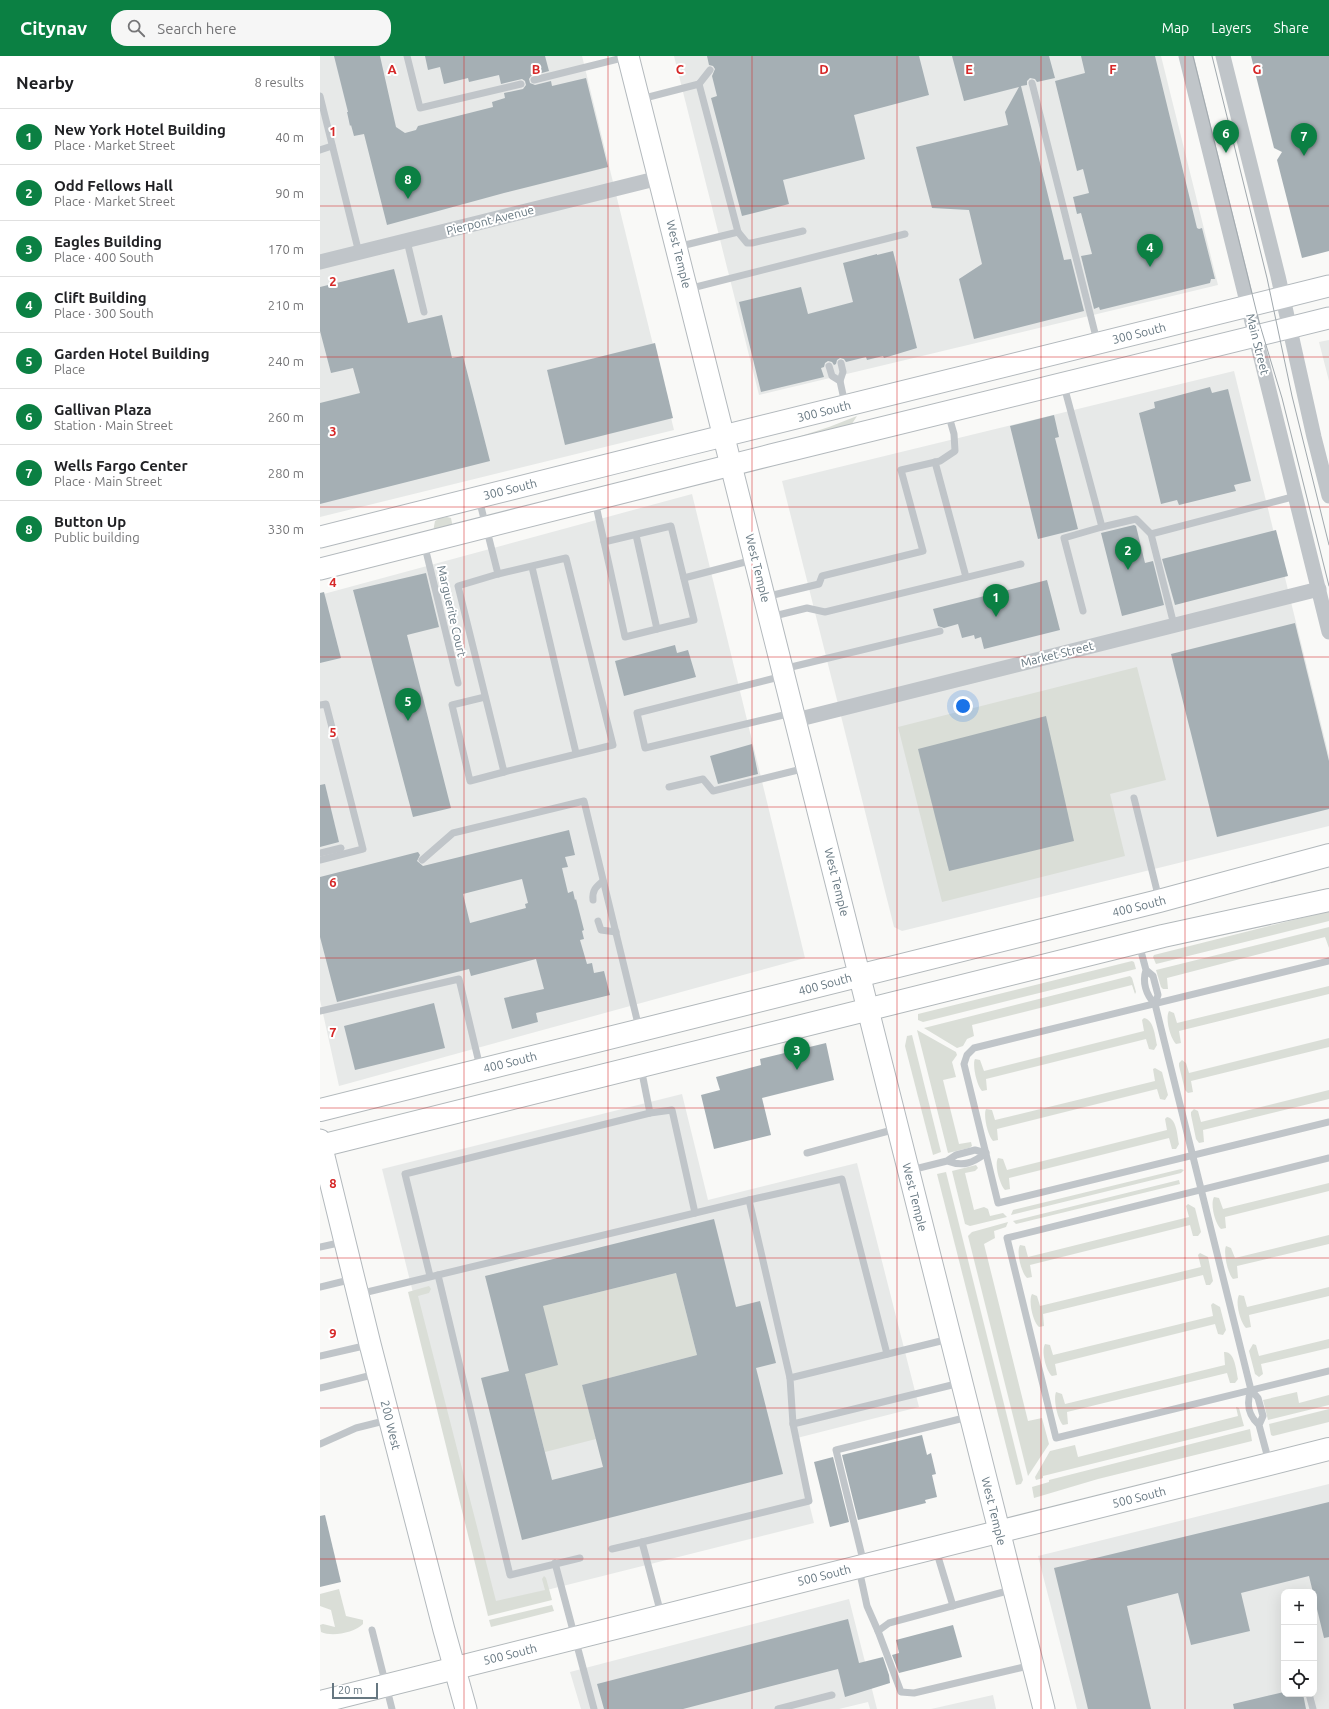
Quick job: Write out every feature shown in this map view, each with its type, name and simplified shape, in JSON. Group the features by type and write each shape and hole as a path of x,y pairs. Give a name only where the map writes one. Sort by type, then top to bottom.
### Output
{"main road":[{"name":"400 South","path":"320,1110 1159,901 1329,855"},
{"path":"320,1144 1139,942 1329,900"},
{"name":"500 South","path":"322,1700 1329,1449"}],"street":[{"name":"West Temple","path":"628,56 725,436 1044,1709"},
{"name":"Main Street","path":"1186,56 1329,632"},
{"path":"1223,56 1287,314 1314,437 1329,496"},
{"name":"Pierpont Avenue","path":"320,262 659,178"},
{"name":"300 South","path":"320,537 1098,343 1253,322 1287,314 1329,286"},
{"path":"1287,314 1329,305"},
{"name":"300 South","path":"320,569 1064,383 1253,322 1287,314 1329,318"},
{"path":"976,374 984,404"},
{"name":"Market Street","path":"795,716 1319,589"},
{"name":"200 West","path":"320,1144 389,1419 466,1709"}],"lane":[{"path":"407,56 420,108 521,84"},
{"path":"534,80 628,56"},
{"path":"640,100 699,84 710,70"},
{"path":"1032,83 1098,343"},
{"path":"699,84 738,232 747,243 752,243 802,231"},
{"path":"320,96 359,253"},
{"path":"320,150 332,146"},
{"path":"677,247 738,232"},
{"path":"687,289 905,234"},
{"path":"407,241 424,312"},
{"path":"841,363 843,372 840,381 846,406"},
{"path":"829,366 832,376 840,381"},
{"path":"1064,383 1102,527"},
{"path":"765,597 819,584 822,576 923,552 901,470 940,461 955,451 954,434 948,412"},
{"path":"936,462 966,577"},
{"path":"1152,534 1296,496"},
{"path":"478,497 498,574"},
{"path":"594,500 625,637 694,620 671,526 604,542"},
{"path":"1083,611 1064,538 1136,519 1152,534 1174,625"},
{"path":"636,535 658,629"},
{"name":"Marguerite Court","path":"424,543 458,684"},
{"path":"485,696 452,705 470,780 504,772 576,753 612,745 566,558 498,574 458,586 504,772"},
{"path":"684,578 756,560"},
{"path":"770,617 807,608 825,612 1021,564"},
{"path":"532,567 576,753"},
{"path":"795,716 645,748 636,713 940,631"},
{"path":"320,705 326,704 363,849 320,860"},
{"path":"669,787 703,779 713,791 808,768"},
{"path":"1134,798 1159,901"},
{"path":"422,860 453,833 584,801 640,1030"},
{"path":"320,853 341,848"},
{"path":"593,900 592,894 603,881"},
{"path":"598,921 601,930 616,932"},
{"path":"1139,942 1146,970 1143,978 1148,997 1155,1004 1251,1390 1258,1398 1263,1416 1259,1425"},
{"path":"1329,961 974,1048 967,1055 964,1064 998,1203 1329,1122"},
{"path":"320,1011 459,979 481,1069"},
{"path":"641,1066 650,1113"},
{"path":"430,1276 405,1174 650,1113 672,1110 695,1213"},
{"path":"807,1152 898,1128"},
{"path":"909,1171 947,1161 958,1165 977,1160 986,1153"},
{"path":"1329,1158 1007,1238 1056,1438 1329,1371"},
{"path":"320,1287 355,1286 430,1276 842,1179 887,1354"},
{"path":"612,1549 809,1501 793,1424 790,1378 749,1200"},
{"path":"320,1247 344,1241"},
{"path":"438,1274 510,1575 580,1558"},
{"path":"790,1378 951,1339"},
{"path":"320,1356 370,1344"},
{"path":"320,1388 378,1373"},
{"path":"793,1424 962,1383"},
{"path":"1251,1390 1247,1401 1252,1419 1259,1425 1269,1464"},
{"path":"970,1417 836,1450 861,1566 866,1606 878,1631 901,1692 914,1693 1032,1664"},
{"path":"322,1443 356,1428 389,1419"},
{"path":"642,1542 662,1616"},
{"path":"935,1548 952,1606"},
{"path":"555,1563 594,1709"},
{"path":"878,1631 889,1623 1014,1589"},
{"path":"372,1630 392,1709"},
{"path":"778,1709 832,1696"},
{"path":"1310,1697 1313,1709"}],"shaded area":[{"path":"320,56 582,56 674,430 320,517"},
{"path":"674,56 1161,56 1218,285 759,395"},
{"path":"1329,340 1329,381 1319,342"},
{"path":"1234,371 1329,756 1329,826 902,931 894,927 782,481"},
{"path":"857,416 848,430 779,443 829,427"},
{"path":"692,494 805,958 339,1086 320,1000 320,595"},
{"path":"440,518 451,518 453,529 433,532 435,521"},
{"path":"1137,667 1166,780 1110,794 1125,856 942,902 898,727"},
{"path":"1329,911 1329,921 1156,964 1153,957 1154,955"},
{"path":"1329,927 1329,948 1325,937 1167,978 1168,989 1163,989 1161,987 1156,970"},
{"path":"1132,961 1134,962 1136,969 923,1022 918,1020 918,1014"},
{"path":"1130,976 1136,992 1135,994 1132,985 972,1025 974,1036 967,1039 963,1046 957,1048 924,1028"},
{"path":"1329,986 1329,994 1179,1031 1181,1043 1176,1044 1170,1033 1168,1023 1169,1011 1174,1013 1177,1023"},
{"path":"1144,1018 1150,1022 1154,1029 1157,1045 1154,1050 1149,1049 1146,1039 986,1079 987,1090 982,1091 978,1085 974,1062 975,1059 980,1060 984,1071 1144,1031 1142,1020"},
{"path":"917,1030 956,1052 957,1055 952,1062 956,1077 943,1080 959,1144 971,1142 972,1146 969,1148 948,1153"},
{"path":"912,1035 941,1152 933,1155 905,1046 907,1036"},
{"path":"1329,1038 1329,1047 1191,1081 1193,1092 1188,1093 1185,1090 1179,1066 1179,1063 1182,1060 1186,1063 1189,1073"},
{"path":"1155,1068 1162,1072 1168,1095 1165,1100 1160,1099 1157,1089 997,1129 998,1140 993,1141 989,1135 986,1126 986,1109 992,1110 995,1120 1155,1081 1153,1069"},
{"path":"1329,1090 1329,1099 1203,1130 1204,1142 1199,1143 1196,1139 1191,1115 1191,1112 1194,1109 1198,1111 1201,1122"},
{"path":"682,1094 708,1200 857,1163 919,1407 793,1439 814,1523 491,1604 382,1169"},
{"path":"1167,1117 1170,1118 1175,1124 1179,1144 1176,1149 1172,1149 1169,1138 1009,1178 1010,1189 1005,1190 1000,1180 997,1170 998,1158 1003,1159 1007,1170 1167,1130 1165,1119"},
{"path":"976,1165 978,1168 975,1171 965,1173 974,1210 984,1207 988,1209 990,1216 1003,1213 1007,1217 970,1226 965,1224 952,1171"},
{"path":"1181,1169 1184,1170 1181,1173 1011,1215 1013,1210"},
{"path":"946,1172 1023,1480 1021,1484 1016,1485 937,1174"},
{"path":"1179,1180 1180,1184 1016,1224 1013,1221"},
{"path":"1329,1183 1329,1191 1225,1217 1226,1228 1221,1229 1215,1219 1213,1209 1214,1197 1219,1198 1223,1209"},
{"path":"1188,1204 1195,1208 1201,1232 1198,1236 1193,1236 1190,1225 1030,1265 1032,1277 1027,1278 1023,1271 1019,1257 1020,1245 1025,1246 1028,1257 1189,1217 1186,1206"},
{"path":"1008,1222 1006,1227 994,1231 995,1238 984,1244 1028,1421 1042,1418 1049,1444 1028,1476 968,1236 972,1232"},
{"path":"1329,1235 1329,1244 1237,1266 1238,1278 1233,1279 1229,1273 1226,1263 1226,1246 1231,1248 1235,1258"},
{"path":"1200,1253 1208,1257 1213,1281 1210,1285 1206,1285 1203,1275 1043,1314 1044,1326 1039,1327 1033,1316 1031,1306 1032,1294 1037,1296 1040,1306 1201,1267 1198,1255"},
{"path":"676,1273 697,1355 582,1385 596,1439 545,1452 525,1374 543,1306"},
{"path":"429,1286 431,1289 429,1293 418,1296 496,1601 545,1590 542,1579 544,1576 546,1578 552,1600 488,1616 408,1292"},
{"path":"1329,1287 1329,1296 1249,1315 1251,1327 1246,1328 1240,1317 1238,1307 1239,1295 1244,1296 1247,1307"},
{"path":"1213,1303 1220,1307 1226,1330 1223,1335 1218,1334 1215,1324 1055,1364 1057,1375 1052,1376 1046,1366 1044,1356 1045,1344 1050,1345 1053,1355 1213,1316 1211,1305"},
{"path":"1329,1339 1329,1348 1261,1364 1263,1374 1259,1377 1255,1374 1249,1351 1253,1344 1256,1345 1259,1356"},
{"path":"1224,1352 1231,1355 1233,1358 1238,1379 1235,1383 1230,1383 1227,1373 1067,1412 1068,1424 1063,1425 1059,1419 1056,1410 1056,1392 1062,1394 1065,1404 1225,1365"},
{"path":"1297,1392 1299,1403 1329,1395 1329,1405 1268,1420 1263,1400"},
{"path":"1236,1407 1239,1408 1244,1426 1043,1476 1043,1478 1036,1480 1035,1477 1050,1451 1075,1445 1078,1457 1238,1416"},
{"path":"1329,1409 1329,1422 1273,1436 1271,1435 1269,1424"},
{"path":"1250,1429 1252,1441 1098,1479 1034,1498 1032,1487 1049,1482 1049,1480"},
{"path":"1329,1484 1329,1709 1077,1709 1038,1556"},
{"path":"339,1589 346,1616 363,1620 363,1624 349,1632 331,1634 321,1632 320,1625 323,1624 335,1627 331,1610 320,1606 320,1594"},
{"path":"849,1599 877,1709 870,1709 868,1702 839,1709 581,1709 570,1672"},
{"path":"552,1605 554,1611 491,1627 489,1620"},
{"path":"993,1695 996,1709 931,1709"}],"building":[{"path":"334,56 380,56 396,127 405,133 416,130 418,126 493,107 492,102 505,98 504,93 523,89 526,85 525,81 522,79 501,84 499,75 469,82 468,78 444,84 440,67 428,70 425,56 545,56 549,71 531,76 529,79 530,83 535,85 551,81 552,86 586,78 608,167 504,193 387,225 364,134 354,136 351,125 350,126"},
{"path":"707,56 919,56 929,95 854,115 865,159 783,180 789,204 742,216 711,98 717,96 712,76 715,69 713,66 709,65"},
{"path":"952,56 1049,56 1055,78 1037,82 1035,79 1030,78 1027,81 1027,85 1021,86 1064,260 1071,259 1084,311 974,339 959,279 982,264 969,210 932,208 916,147 1008,125 1005,112 1019,87 964,101"},
{"path":"1081,56 1155,56 1197,228 1202,228 1215,279 1211,279 1210,283 1100,310 1099,307 1094,309 1081,256 1092,254 1081,213 1077,214 1073,197 1089,193 1083,169 1077,171 1055,81 1085,73"},
{"path":"1251,56 1329,56 1329,251 1302,258 1277,160 1282,152 1274,148"},
{"path":"893,251 917,348 884,358 883,356 867,360 866,357 846,362 844,359 840,358 834,365 832,362 828,361 825,363 824,367 821,368 824,377 761,392 739,302 801,287 808,314 853,302 843,263"},
{"path":"394,269 408,323 442,315 452,358 463,356 490,461 320,504 320,403 360,393 353,368 331,373 320,331 320,287"},
{"path":"655,343 673,418 565,445 547,370"},
{"path":"1210,387 1212,393 1228,389 1251,481 1234,485 1236,491 1179,505 1177,500 1161,504 1139,413 1155,408 1154,402"},
{"path":"1054,415 1059,437 1055,438 1078,529 1038,539 1010,426"},
{"path":"1134,525 1136,526 1145,563 1153,561 1164,605 1122,616 1101,533"},
{"path":"1276,530 1288,576 1175,605 1162,559"},
{"path":"426,573 439,627 407,635 451,808 413,817 353,590"},
{"path":"1047,580 1060,630 984,649 981,637 975,639 974,635 962,638 958,624 944,628 938,626 933,609"},
{"path":"324,592 341,658 320,663 320,593"},
{"path":"1295,623 1329,761 1329,809 1217,837 1171,654"},
{"path":"675,645 677,653 688,650 696,677 624,696 615,661"},
{"path":"1046,716 1074,841 949,871 918,749"},
{"path":"752,744 758,774 718,784 710,756"},
{"path":"325,784 339,842 320,847 320,785"},
{"path":"569,830 575,855 565,857 568,867 562,868 568,893 573,891 575,900 576,899 584,930 582,931 584,939 580,940 587,964 592,963 594,973 604,971 610,995 536,1013 538,1022 512,1029 504,998 544,989 536,959 471,976 469,969 337,1002 320,937 320,877 418,852 420,855 417,861 423,866","holes":["522,879 528,903 525,904 526,908 470,923 463,894"]},
{"path":"434,1003 445,1048 355,1070 344,1026"},
{"path":"826,1043 834,1080 762,1098 771,1135 714,1149 701,1095 720,1090 716,1077 761,1065 760,1059"},
{"path":"714,1219 736,1307 760,1301 776,1363 756,1368 783,1474 522,1540 481,1378 509,1371 485,1276","holes":["676,1273 697,1355 582,1385 603,1467 552,1480 525,1374 558,1365 543,1306"]},
{"path":"922,1435 927,1455 931,1453 936,1474 932,1475 937,1497 925,1500 926,1503 858,1520 842,1455"},
{"path":"833,1457 849,1522 830,1527 814,1462"},
{"path":"1329,1502 1329,1637 1324,1638 1317,1609 1317,1589 1312,1589 1309,1576 1241,1593 1250,1631 1191,1645 1178,1593 1127,1606 1151,1709 1088,1709 1054,1568"},
{"path":"325,1515 341,1582 320,1587 320,1516"},
{"path":"848,1619 859,1663 883,1657 890,1683 845,1697 838,1669 683,1709 604,1709 597,1684"},
{"path":"953,1625 962,1657 899,1673 892,1655 899,1653 896,1640"},
{"path":"1281,1693 1281,1697 1304,1697 1306,1709 1234,1709 1233,1704"}],"tram line":[{"path":"1193,56 1259,322 1282,398 1329,586"},
{"path":"1212,56 1267,278 1292,396 1329,545"}],"place":[{"name":"Gallivan Plaza","path":"1226,153"},
{"name":"Wells Fargo Center","path":"1304,156"},
{"name":"Button Up","path":"408,199"},
{"name":"Clift Building","path":"1150,267"},
{"name":"Odd Fellows Hall","path":"1128,570"},
{"name":"New York Hotel Building","path":"996,617"},
{"name":"Garden Hotel Building","path":"408,721"},
{"name":"Eagles Building","path":"797,1070"}]}
